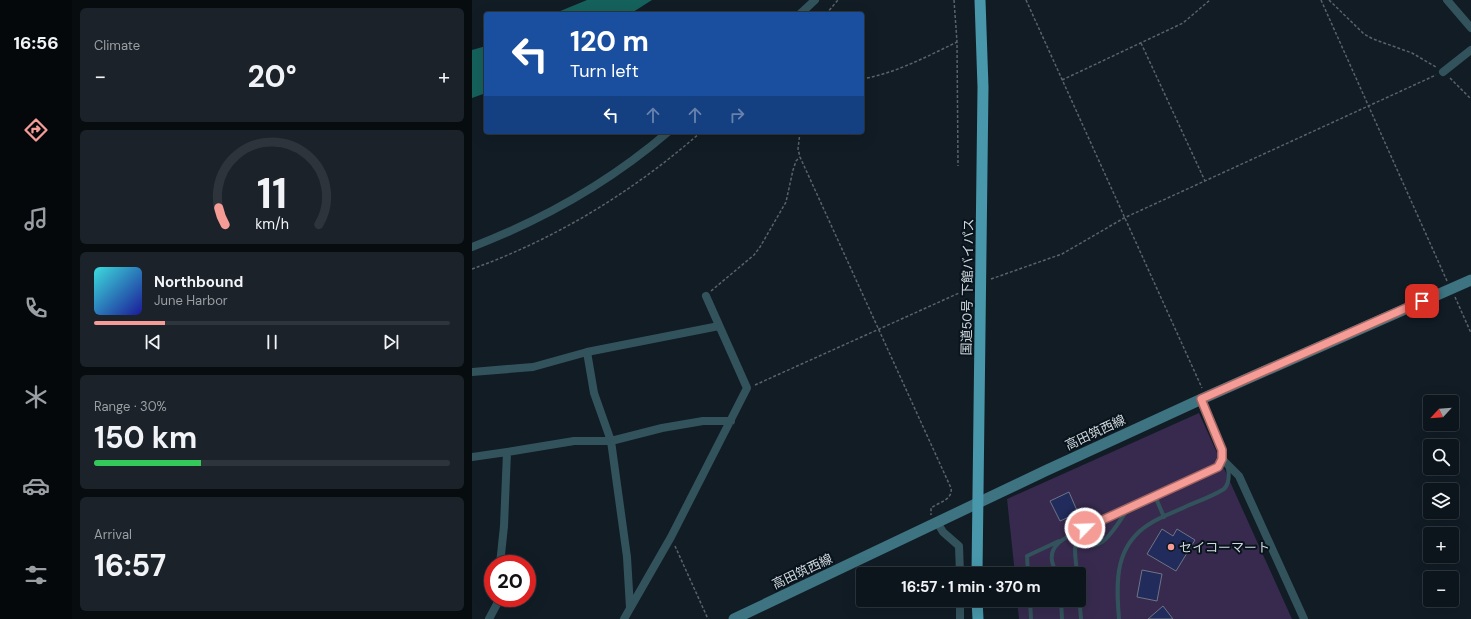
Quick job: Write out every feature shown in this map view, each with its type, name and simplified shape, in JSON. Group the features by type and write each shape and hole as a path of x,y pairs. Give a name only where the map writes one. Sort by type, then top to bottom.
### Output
{"highway":[{"name":"国道50号 下館バイパス","path":"977,567 983,87 980,0"},
{"path":"977,607 978,619"}],"main road":[{"name":"高田筑西線","path":"734,619 1045,470 1471,280"}],"street":[{"path":"802,12 815,0"},
{"path":"1447,0 1471,28"},
{"path":"1443,72 1471,50"},
{"path":"472,247 534,220 588,189 638,156 666,134"},
{"path":"624,619 671,537 747,388 706,296"},
{"path":"472,372 529,367 587,352 719,326"},
{"path":"587,352 594,393 611,441 627,557 630,608"},
{"path":"472,457 574,440 611,441 703,421 731,421"},
{"path":"501,555 504,526 507,452"},
{"path":"1226,463 1239,476 1304,619"},
{"path":"936,523 943,532 959,546 960,567"},
{"path":"489,619 495,607"},
{"path":"960,607 960,619"}],"lane":[{"path":"1119,619 1117,582 1119,566 1128,546 1137,534 1150,524 1224,489 1229,481 1226,463 1204,398"},
{"path":"1028,567 1026,556 1218,467 1222,459 1222,450"},
{"path":"1155,496 1164,517"},
{"path":"1078,534 1082,540 1091,546 1097,545 1104,541 1128,509"},
{"path":"1076,567 1075,542 1078,534 1085,528"},
{"path":"1054,567 1052,554 1054,548 1063,539"},
{"path":"1030,607 1031,619"},
{"path":"1061,607 1062,619"},
{"path":"1080,607 1081,619"}],"path":[{"path":"828,12 838,0"},
{"path":"954,0 957,42 958,166"},
{"path":"1026,0 1204,398"},
{"path":"1062,80 1183,23 1210,0"},
{"path":"1321,0 1471,333"},
{"path":"1329,0 1364,34 1373,39 1412,53 1443,72 1471,99"},
{"path":"864,79 910,65 957,42"},
{"path":"1141,43 1205,180"},
{"path":"989,280 1062,254 1124,218 1443,72"},
{"path":"472,269 505,258 531,246 590,214 652,172 699,134"},
{"path":"800,134 798,149 800,157 951,488 952,492 949,498 936,503 931,508 931,515 936,523"},
{"path":"706,296 754,255 760,247 786,202 793,170 796,161 800,157"},
{"path":"747,388 968,289"},
{"path":"671,537 708,619"}],"shaded area":[{"path":"587,0 652,0 633,12 558,12"},
{"path":"484,47 484,94 472,98 472,50"},
{"path":"1199,413 1292,619 1019,619 1018,607 1086,607 1086,567 1014,567 1007,499"}],"building":[{"path":"1069,492 1078,513 1060,521 1050,501"},
{"name":"セイコーマート","path":"1162,529 1173,536 1177,529 1195,540 1176,571 1147,554"},
{"path":"1142,570 1162,574 1157,601 1137,597"},
{"path":"1163,606 1173,619 1148,619"}],"place":[{"name":"セイコーマート","path":"1171,547"}],"route":[{"path":"1085,528 1218,467 1222,459 1222,450 1201,399 1422,301"}]}
